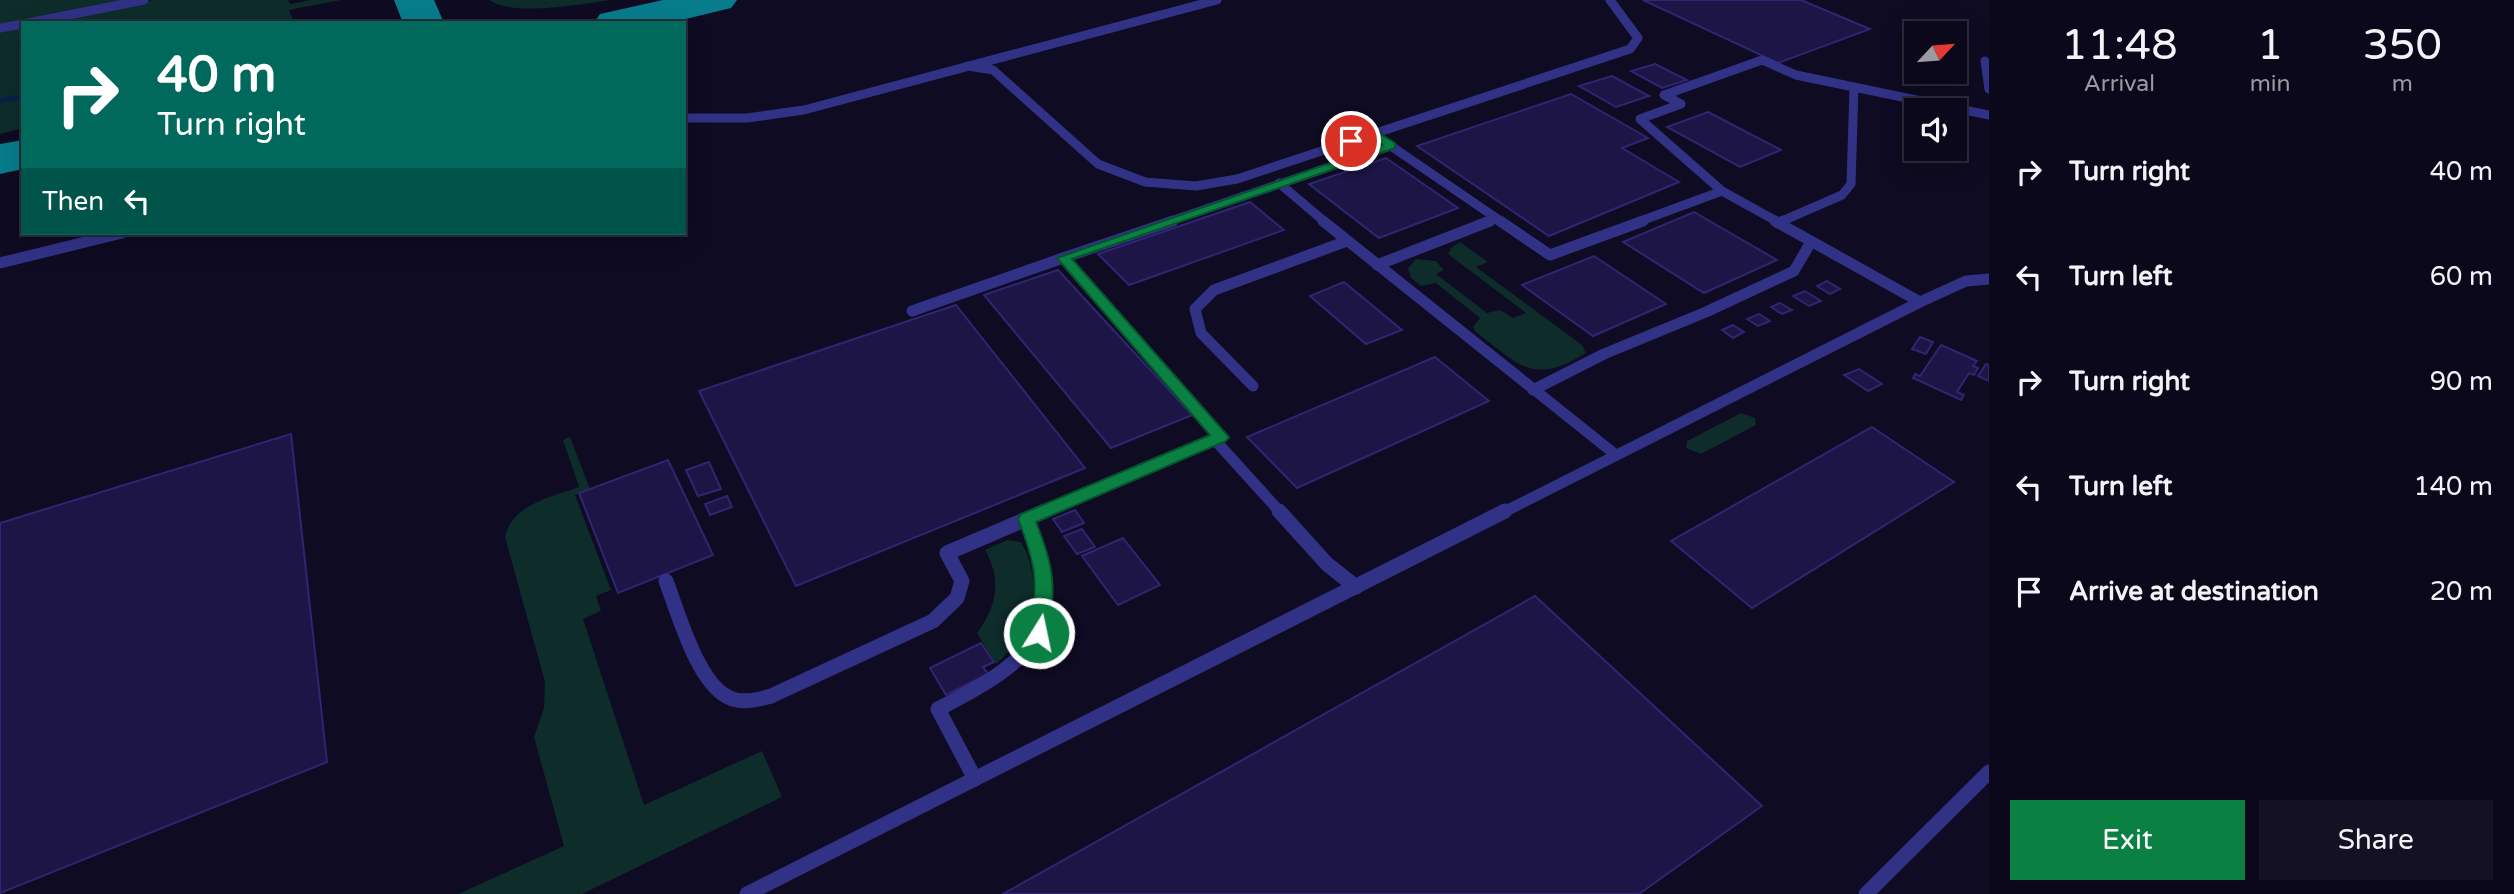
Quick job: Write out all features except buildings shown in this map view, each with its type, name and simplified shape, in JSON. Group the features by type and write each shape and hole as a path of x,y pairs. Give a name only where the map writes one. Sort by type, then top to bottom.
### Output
{"lane":[{"path":"35,21 144,0"},
{"path":"686,118 733,119 776,115 1217,0"},
{"path":"968,66 993,70 1098,164 1145,182 1196,187 1237,179 1630,49 1638,38 1610,0"},
{"path":"0,28 21,24"},
{"path":"1920,302 1721,191 1640,119 1681,104 1664,95 1762,60 1796,75 1989,115"},
{"path":"1985,61 1989,89"},
{"path":"1778,223 1842,195 1851,184 1854,87"},
{"path":"1374,134 1550,255 1721,191"},
{"path":"912,311 1391,146"},
{"path":"1279,183 1347,241 1616,455"},
{"path":"1377,265 1496,218"},
{"path":"0,263 114,235"},
{"path":"1253,386 1200,333 1195,309 1214,290 1347,241"},
{"path":"1533,390 1604,354 1706,312 1794,271 1811,242"},
{"path":"666,581 708,679 721,694 736,700 755,701 933,621 957,598 962,581 947,553 1221,437 1063,258"},
{"path":"747,894 1920,302 1966,281 1989,279"},
{"path":"1214,439 1327,564 1356,587"},
{"path":"975,779 938,709 986,686 1012,668 1029,651 1039,633 1046,590 1041,555 1027,519"},
{"path":"1866,894 1989,772"}],"green space":[{"path":"0,0 130,0 21,21 0,26"},
{"path":"154,0 288,0 290,4 311,0 341,0 289,10 293,21 49,21"},
{"path":"489,0 611,0 531,9 500,5"},
{"path":"21,26 21,129 0,134 0,30"},
{"path":"1460,242 1488,262 1476,267 1582,345 1586,353 1553,368 1539,370 1527,367 1504,354 1476,332 1473,327 1480,318 1436,283 1421,286 1411,278 1408,268 1416,259 1436,261 1444,270 1436,274 1487,313 1500,310 1513,318 1526,313 1448,254 1451,248"},
{"path":"1741,413 1755,418 1756,425 1701,454 1686,448 1687,441"},
{"path":"570,437 590,489 575,495 611,590 596,596 601,611 583,619 644,805 762,751 782,797 582,894 458,894 564,846 534,737 544,708 545,682 505,537 509,526 524,509 579,487 563,440"},
{"path":"1007,540 1021,542 1032,574 1033,591 1026,623 1008,652 996,664 977,633 989,613 995,593 994,572 985,550"}],"waterway":[{"path":"0,101 21,96"}],"taxiway":[{"path":"414,0 423,21"},
{"path":"623,21 717,0"},
{"path":"0,159 21,154"}],"route":[{"path":"1039,633 1046,590 1041,555 1027,519 1221,437 1063,258 1391,146 1374,134 1351,141"}]}
